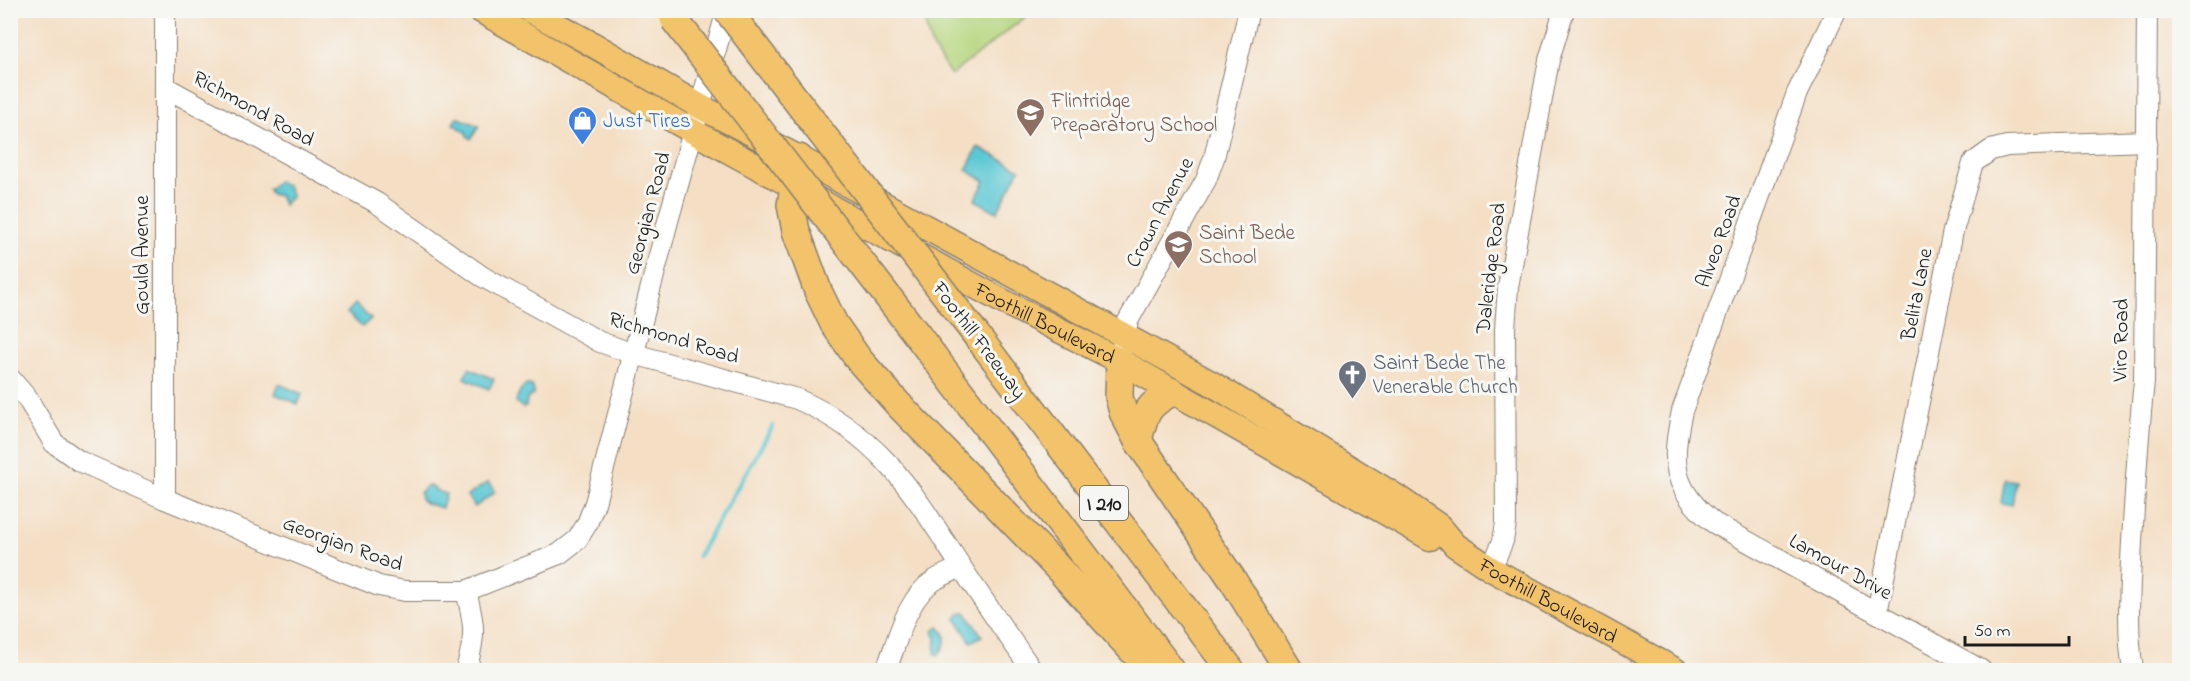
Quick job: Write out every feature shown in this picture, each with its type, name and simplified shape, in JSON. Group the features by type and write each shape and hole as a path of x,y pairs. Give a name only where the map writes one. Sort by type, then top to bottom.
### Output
{"highway":[{"name":"Foothill Freeway","path":"727,10 1231,670"},
{"name":"I 210","path":"671,15 1171,670"},
{"path":"799,158 791,205 796,231 806,262 834,324 859,360 936,444 1056,566 1150,670"},
{"path":"1122,348 1119,396 1123,412 1138,441 1232,579 1289,670"},
{"path":"1138,441 1143,419 1148,410 1157,399 1173,392"}],"main road":[{"name":"Foothill Boulevard","path":"480,10 694,132 1004,302 1211,383 1398,497 1438,526 1455,545 1491,569 1675,670"},
{"name":"Foothill Boulevard","path":"529,10 701,107 799,158 1122,348 1173,392 1432,539 1455,545"}],"street":[{"name":"Gould Avenue","path":"165,10 165,499"},
{"name":"Georgian Road","path":"10,378 27,398 54,443 79,461 165,499 379,586 405,591 466,591 559,555 577,540 587,524 595,503 668,220 727,10"},
{"name":"Crown Avenue","path":"1122,348 1128,321 1206,180 1216,149 1249,10"},
{"name":"Daleridge Road","path":"1491,569 1503,541 1506,523 1504,329 1508,287 1549,60 1564,10"},
{"name":"Alveo Road","path":"1686,495 1677,471 1675,457 1676,438 1682,411 1797,93 1837,10"},
{"name":"Viro Road","path":"2133,670 2128,644 2138,441 2144,382 2147,10"},
{"name":"Richmond Road","path":"165,87 377,202 483,277 600,342 634,354 797,399 821,409 874,447 898,473 923,506 961,567 1032,670"},
{"name":"Belita Lane","path":"1877,613 1953,231 1973,163 1991,150 2007,146 2147,141"},
{"name":"Lamour Drive","path":"1686,495 1697,509 1728,531 1981,670"},
{"path":"886,670 910,608 921,591 935,580 961,567"},
{"path":"466,591 474,623 473,646 466,670"}],"green space":[{"path":"921,10 1033,11 951,75 932,47"}],"water":[{"path":"457,117 479,126 471,139 466,132 453,124"},
{"path":"978,147 1020,169 997,212 975,200 985,181 966,170"},
{"path":"278,181 287,186 292,196 283,205 280,196 270,194 268,189"},
{"path":"355,304 371,319 362,327 347,313"},
{"path":"469,368 494,379 489,389 464,378"},
{"path":"279,384 302,394 298,404 275,394"},
{"path":"528,384 533,387 534,394 527,399 526,407 523,408 516,402 523,387"},
{"path":"2005,479 2016,481 2012,505 2001,503"},
{"path":"488,482 495,492 475,507 467,496"},
{"path":"430,486 446,494 442,508 421,500 420,493 425,487"},
{"path":"966,612 982,636 971,642 956,619 960,613"},
{"path":"939,627 944,634 945,641 938,655 935,653 936,638 933,631"}],"waterway":[{"path":"698,556 773,426"}],"place":[{"name":"Flintridge Preparatory School","path":"1030,138"},
{"name":"Just Tires","path":"582,146"},
{"name":"Saint Bede School","path":"1178,270"},
{"name":"Saint Bede The Venerable Church","path":"1352,400"}]}
